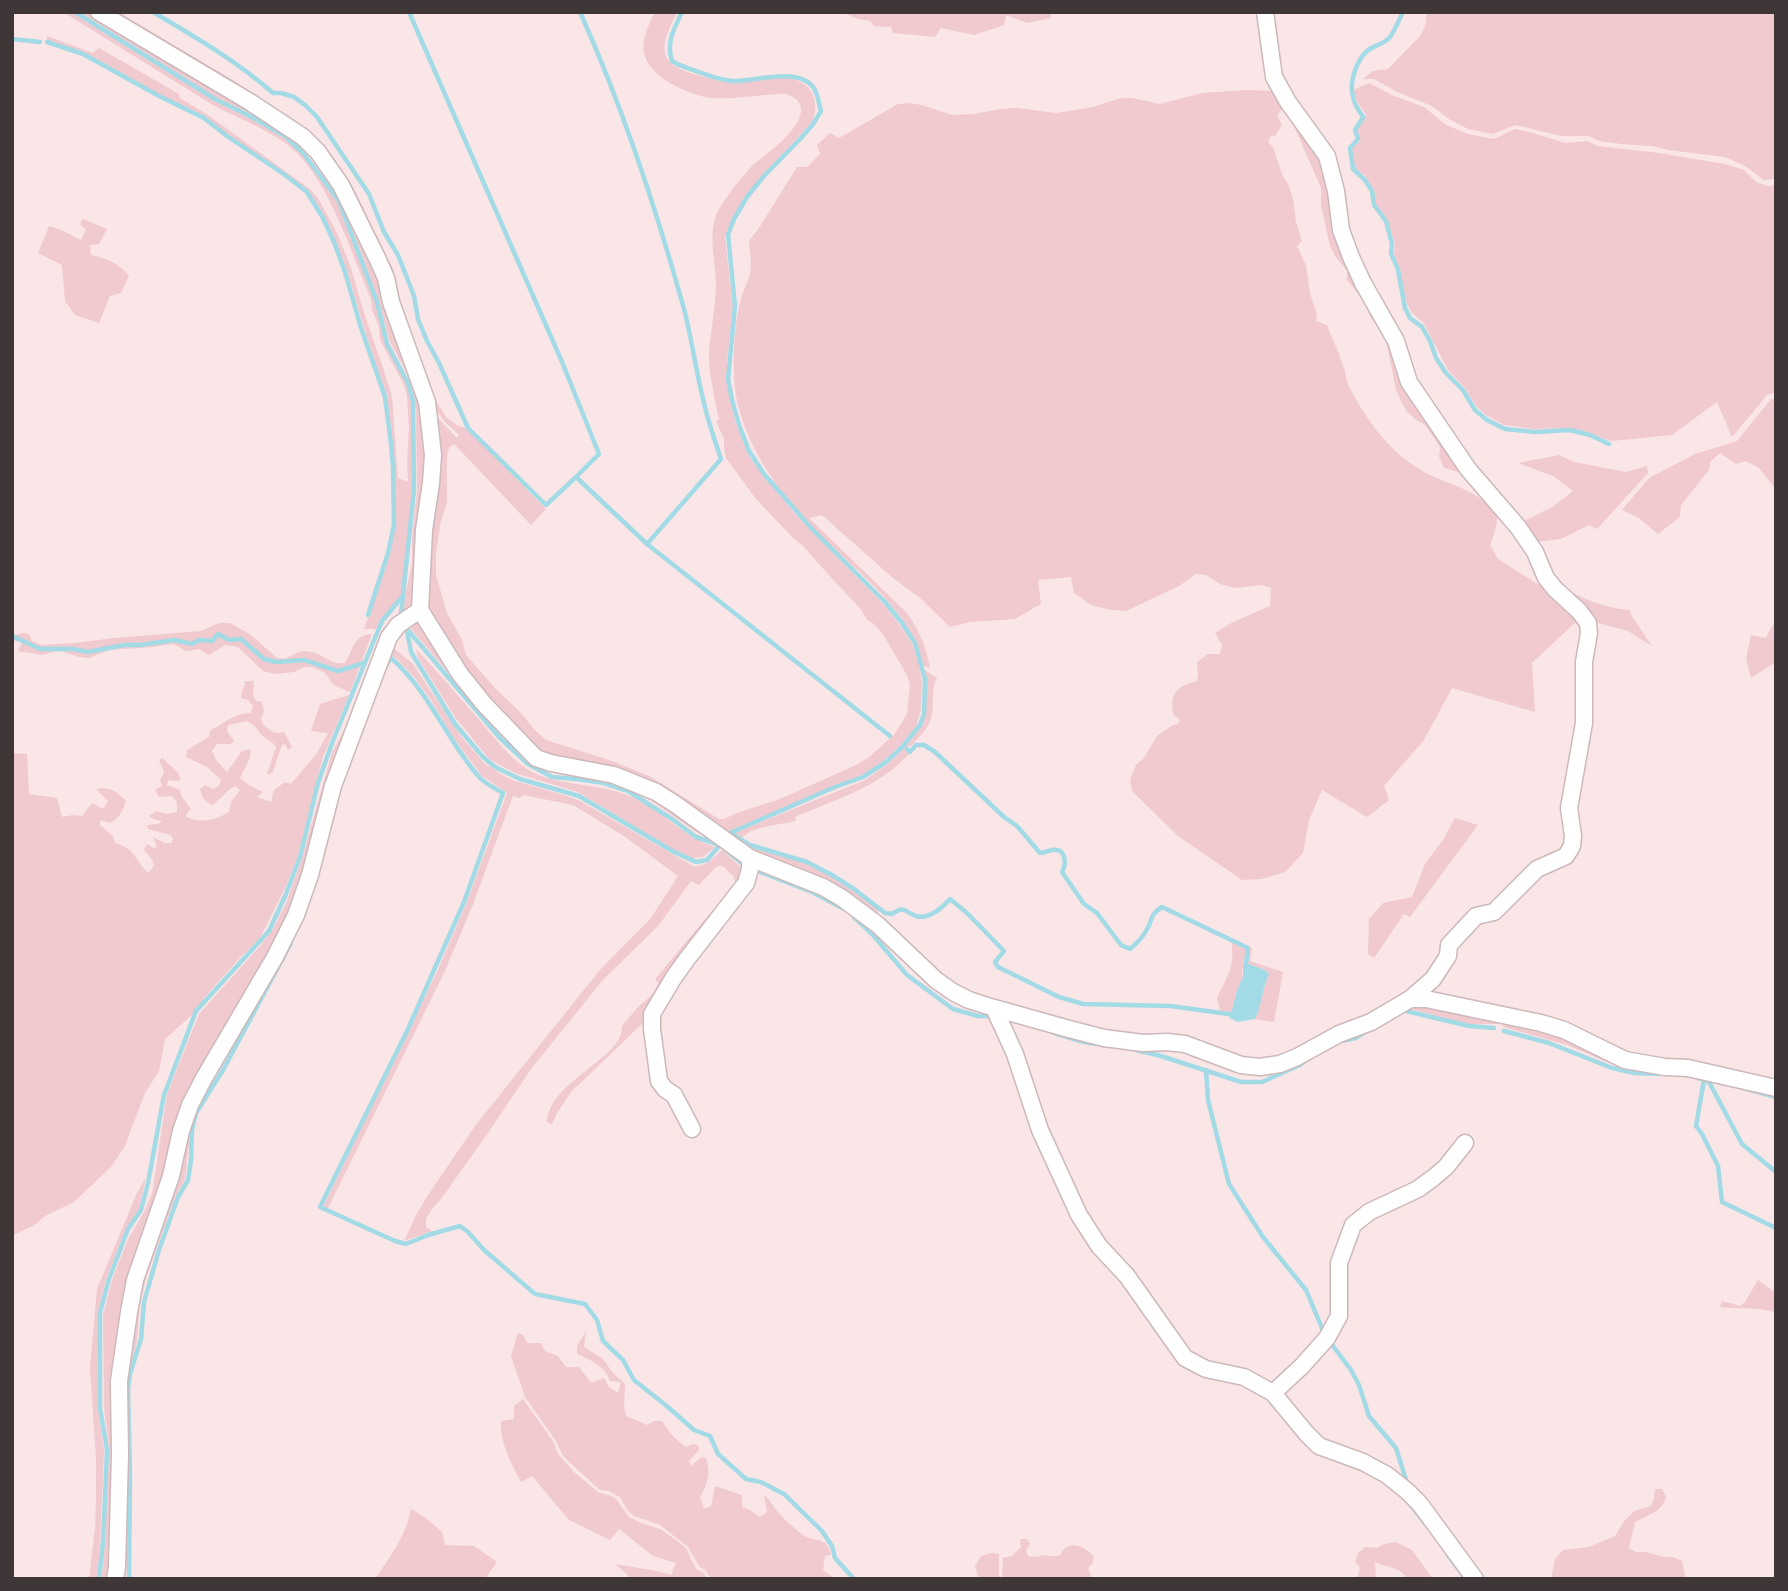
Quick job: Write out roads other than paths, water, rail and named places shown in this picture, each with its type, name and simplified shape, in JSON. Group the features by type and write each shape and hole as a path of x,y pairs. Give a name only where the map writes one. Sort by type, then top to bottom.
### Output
{"street":[{"path":"99,12 250,102 303,137 318,152 341,185 386,278 391,302 427,402 433,455 424,530 420,610 460,674 484,704 536,758 551,764 614,775 656,792 750,858 824,887 842,898 878,925 936,980 969,1000 1104,1038 1143,1043 1185,1044 1241,1065 1260,1067 1280,1064 1297,1057 1339,1034 1371,1022 1410,999 1433,979 1448,956 1449,945 1476,916 1494,912 1537,869 1566,856 1572,846 1569,808 1584,723 1584,662 1589,633 1588,623 1546,578 1535,552 1518,527 1468,470 1409,382 1396,341 1363,283 1341,230 1336,191 1327,156 1287,102 1274,77 1265,12"},
{"path":"115,1579 120,1455 119,1381 129,1312 135,1280 171,1175 181,1131 204,1078 275,957 296,915 310,874 333,786 388,637 398,625 420,610"},
{"path":"692,1129 674,1095 659,1081 652,1014 680,968 746,883 750,858"},
{"path":"1410,999 1453,1003 1541,1023 1564,1030 1625,1060 1688,1068 1776,1088"},
{"path":"994,1008 1015,1054 1040,1130 1079,1214 1099,1246 1127,1276 1185,1358 1206,1368 1244,1377 1273,1392 1319,1446 1363,1462 1387,1475 1420,1504 1475,1579"},
{"path":"1273,1392 1303,1366 1339,1317 1339,1263 1353,1225 1369,1212 1433,1178 1446,1167 1465,1143"}],"water":[{"path":"1243,964 1269,974 1255,1019 1237,1022 1228,1014 1232,1010 1243,977"}],"waterway":[{"path":"75,12 215,99 285,136 303,153 339,201 377,302 387,344 408,383 413,401 414,490 401,614"},
{"path":"153,12 230,60 273,93 294,97 317,117 369,194 384,232 398,255 427,341 468,428 546,505 576,477"},
{"path":"409,12 562,362 599,454 576,477 647,544 890,736"},
{"path":"580,12 638,159 662,233 684,309 706,410 721,459 647,544"},
{"path":"682,12 670,42 672,61 732,81 776,76 799,78 808,82 816,92 821,111 802,137 747,197 728,235 735,306 728,379 739,425 749,451 764,474 812,529 885,602 902,623 915,643 925,679 924,714 920,725 886,762 863,777 730,833"},
{"path":"1403,12 1390,37 1367,51 1357,66 1352,91 1354,102 1363,117 1355,130 1358,139 1350,148 1353,169 1372,191 1374,205 1386,221 1405,308 1410,318 1422,327 1446,373 1463,390 1475,410 1487,420 1505,429 1535,432 1570,430 1609,444"},
{"path":"12,39 40,42"},
{"path":"47,42 83,54 204,118 307,192 323,218 345,272 385,397 391,444 394,525 368,615"},
{"path":"99,1579 107,1450 100,1408 100,1313 109,1279 128,1229 141,1210 164,1095 196,1011 269,931 300,857 318,783 332,743 382,621 402,597"},
{"path":"407,629 499,737 528,764 552,777 604,783 628,791 696,837 720,845 745,866"},
{"path":"407,631 411,652 455,724 495,767 520,779 579,796 696,862 707,860 720,845"},
{"path":"12,636 40,649 88,652 174,640 192,644 199,640 212,641 218,634 229,640 241,639 264,659 276,662 304,660 338,671 364,663"},
{"path":"385,667 391,658 405,672 428,701 468,763 482,780 503,793 464,902 408,1029 320,1207 406,1244 460,1226 535,1294 585,1304 597,1320 603,1341 623,1360 634,1380 694,1430 710,1436 718,1454 746,1479 761,1482 784,1494 822,1531 832,1546 835,1558 854,1579"},
{"path":"907,749 910,752 916,745 924,745 935,752 1017,826 1040,853 1060,851 1065,861 1062,872 1084,904 1097,913 1121,945 1130,949 1162,907 1248,948 1246,963"},
{"path":"730,833 750,845 807,862 854,889 885,913 892,914 903,910 916,916 926,916 940,909 950,899 1004,951 995,962 998,967 1059,997 1083,1004 1171,1006 1228,1014"},
{"path":"755,870 812,892 844,909"},
{"path":"853,916 907,975 953,1009 978,1016 992,1016"},
{"path":"129,1579 128,1389 141,1339 144,1302 178,1197 188,1180 196,1113 223,1070 291,943"},
{"path":"1402,1010 1469,1026 1494,1028"},
{"path":"1504,1031 1549,1043 1612,1068 1635,1073 1662,1074"},
{"path":"1341,1041 1356,1038 1365,1032"},
{"path":"1054,1033 1096,1044"},
{"path":"1136,1050 1241,1082 1262,1082 1306,1060"},
{"path":"1206,1070 1208,1100 1229,1184 1263,1237 1306,1290 1324,1333"},
{"path":"1698,1078 1709,1082 1742,1144 1776,1172"},
{"path":"1704,1080 1696,1126 1718,1166 1722,1202 1776,1228"},
{"path":"1743,1088 1776,1097"},
{"path":"1330,1342 1359,1385 1369,1416 1396,1448 1407,1483"},
{"path":"1410,1504 1428,1527"},
{"path":"1447,1554 1465,1578"}]}
